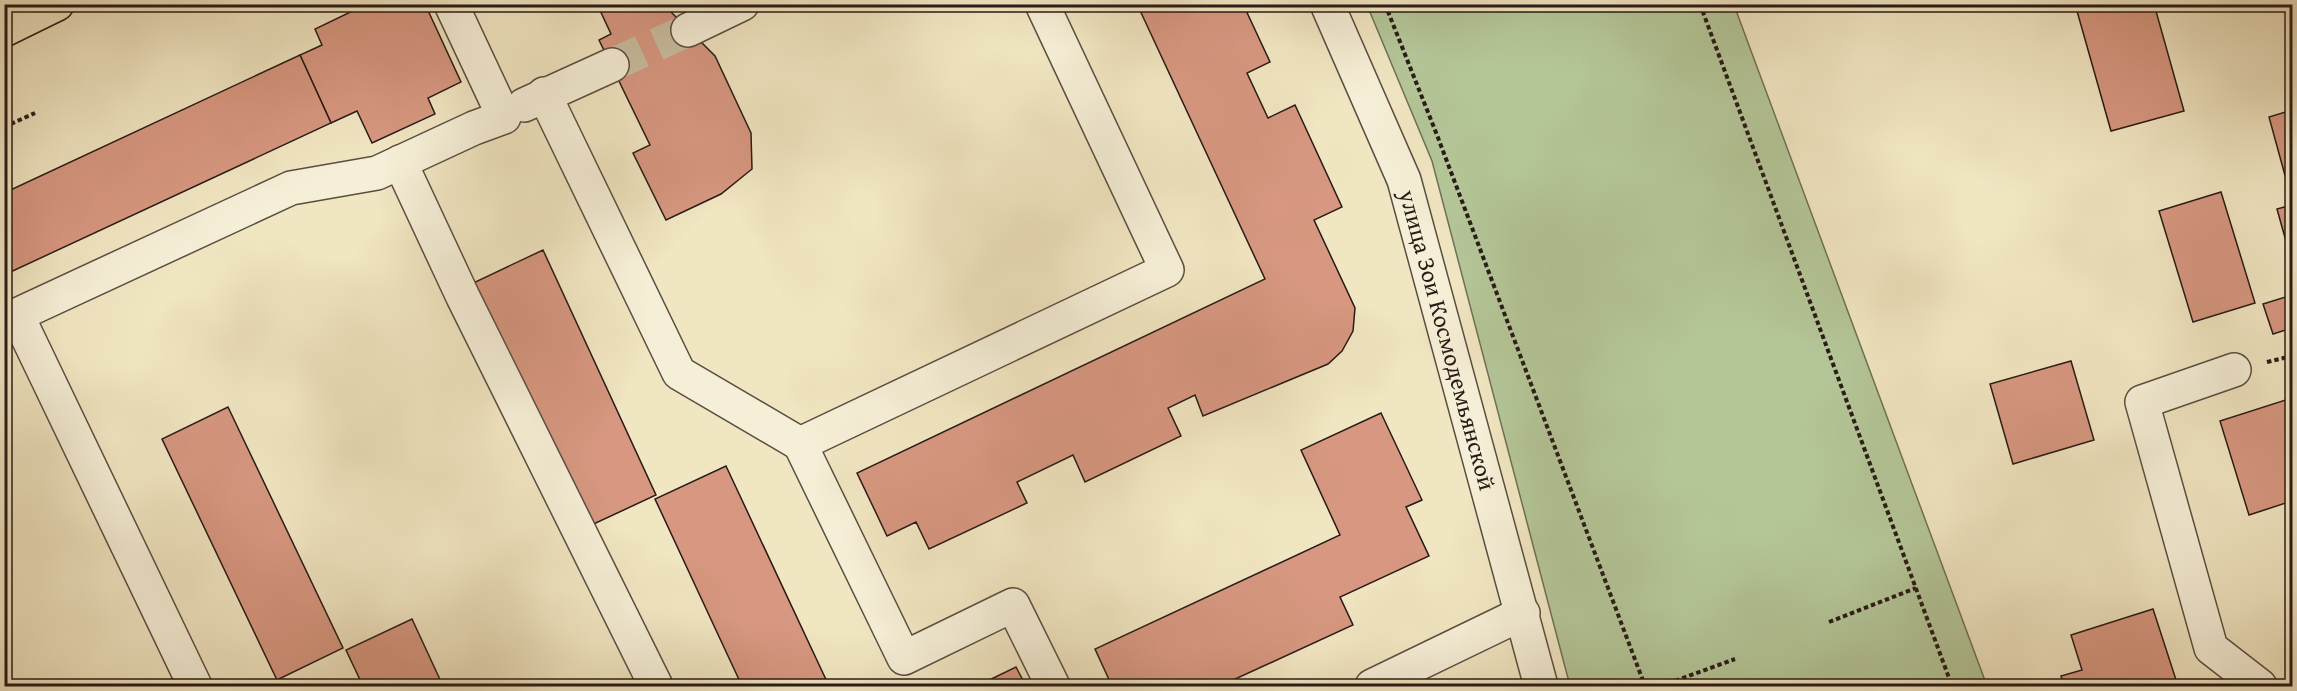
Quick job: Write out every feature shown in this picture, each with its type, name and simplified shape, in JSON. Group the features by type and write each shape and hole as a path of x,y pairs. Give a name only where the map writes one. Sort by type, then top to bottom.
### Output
{"main road":[{"path":"4,30 57,4"}],"street":[{"path":"452,4 504,117"},
{"path":"688,30 742,4"},
{"path":"800,444 1167,270 1042,4"},
{"name":"улица Зои Космодемьянской","path":"1327,4 1404,180 1523,613 1541,687"},
{"path":"195,687 11,318 291,188 377,173 474,128 504,117 544,94 612,65"},
{"path":"544,94 680,373 800,444 904,658 1013,604 1053,687"},
{"path":"400,162 463,297 656,687"},
{"path":"2234,370 2142,402 2211,648 2260,687"},
{"path":"1372,687 1523,613"}],"path":[{"path":"1385,4 1441,146 1645,687"},
{"path":"1700,4 1952,687"},
{"path":"4,128 35,113"},
{"path":"1828,622 1916,588"},
{"path":"1661,687 1735,659"}],"green space":[{"path":"1367,5 1734,5 1987,686 1570,686 1432,161"}],"building":[{"path":"367,4 425,4 461,82 428,98 435,114 372,143 357,111 331,123 300,55 322,45 315,29"},
{"path":"597,4 663,4 715,56 751,133 752,169 721,194 666,220 633,153 650,145 599,40 611,34"},
{"path":"1137,4 1243,4 1270,62 1247,73 1268,118 1295,105 1342,207 1314,220 1355,308 1353,331 1342,351 1328,364 1203,416 1195,395 1168,408 1181,436 1085,482 1073,455 1017,482 1027,503 929,549 916,522 887,536 857,473 1265,279"},
{"path":"2075,4 2154,4 2184,111 2111,131"},
{"path":"300,55 331,123 4,275 4,193"},
{"path":"2292,110 2292,201 2269,117"},
{"path":"2221,192 2255,303 2193,322 2159,211"},
{"path":"2292,205 2292,243 2287,245 2277,209"},
{"path":"543,250 656,495 585,528 471,284"},
{"path":"2292,295 2292,328 2273,334 2263,304"},
{"path":"2071,361 2094,440 2013,464 1990,384"},
{"path":"2292,398 2292,501 2249,515 2220,421"},
{"path":"228,407 343,648 277,680 162,439"},
{"path":"1381,413 1422,500 1406,507 1429,556 1340,597 1353,625 1220,686 1112,686 1095,649 1340,535 1301,450"},
{"path":"726,466 829,686 742,686 655,499"},
{"path":"2153,609 2178,686 2064,686 2061,676 2082,670 2071,635"},
{"path":"412,619 443,686 363,686 346,650"},
{"path":"1016,667 1026,686 977,686"}],"tunnel":[{"path":"612,65 688,30"}]}
